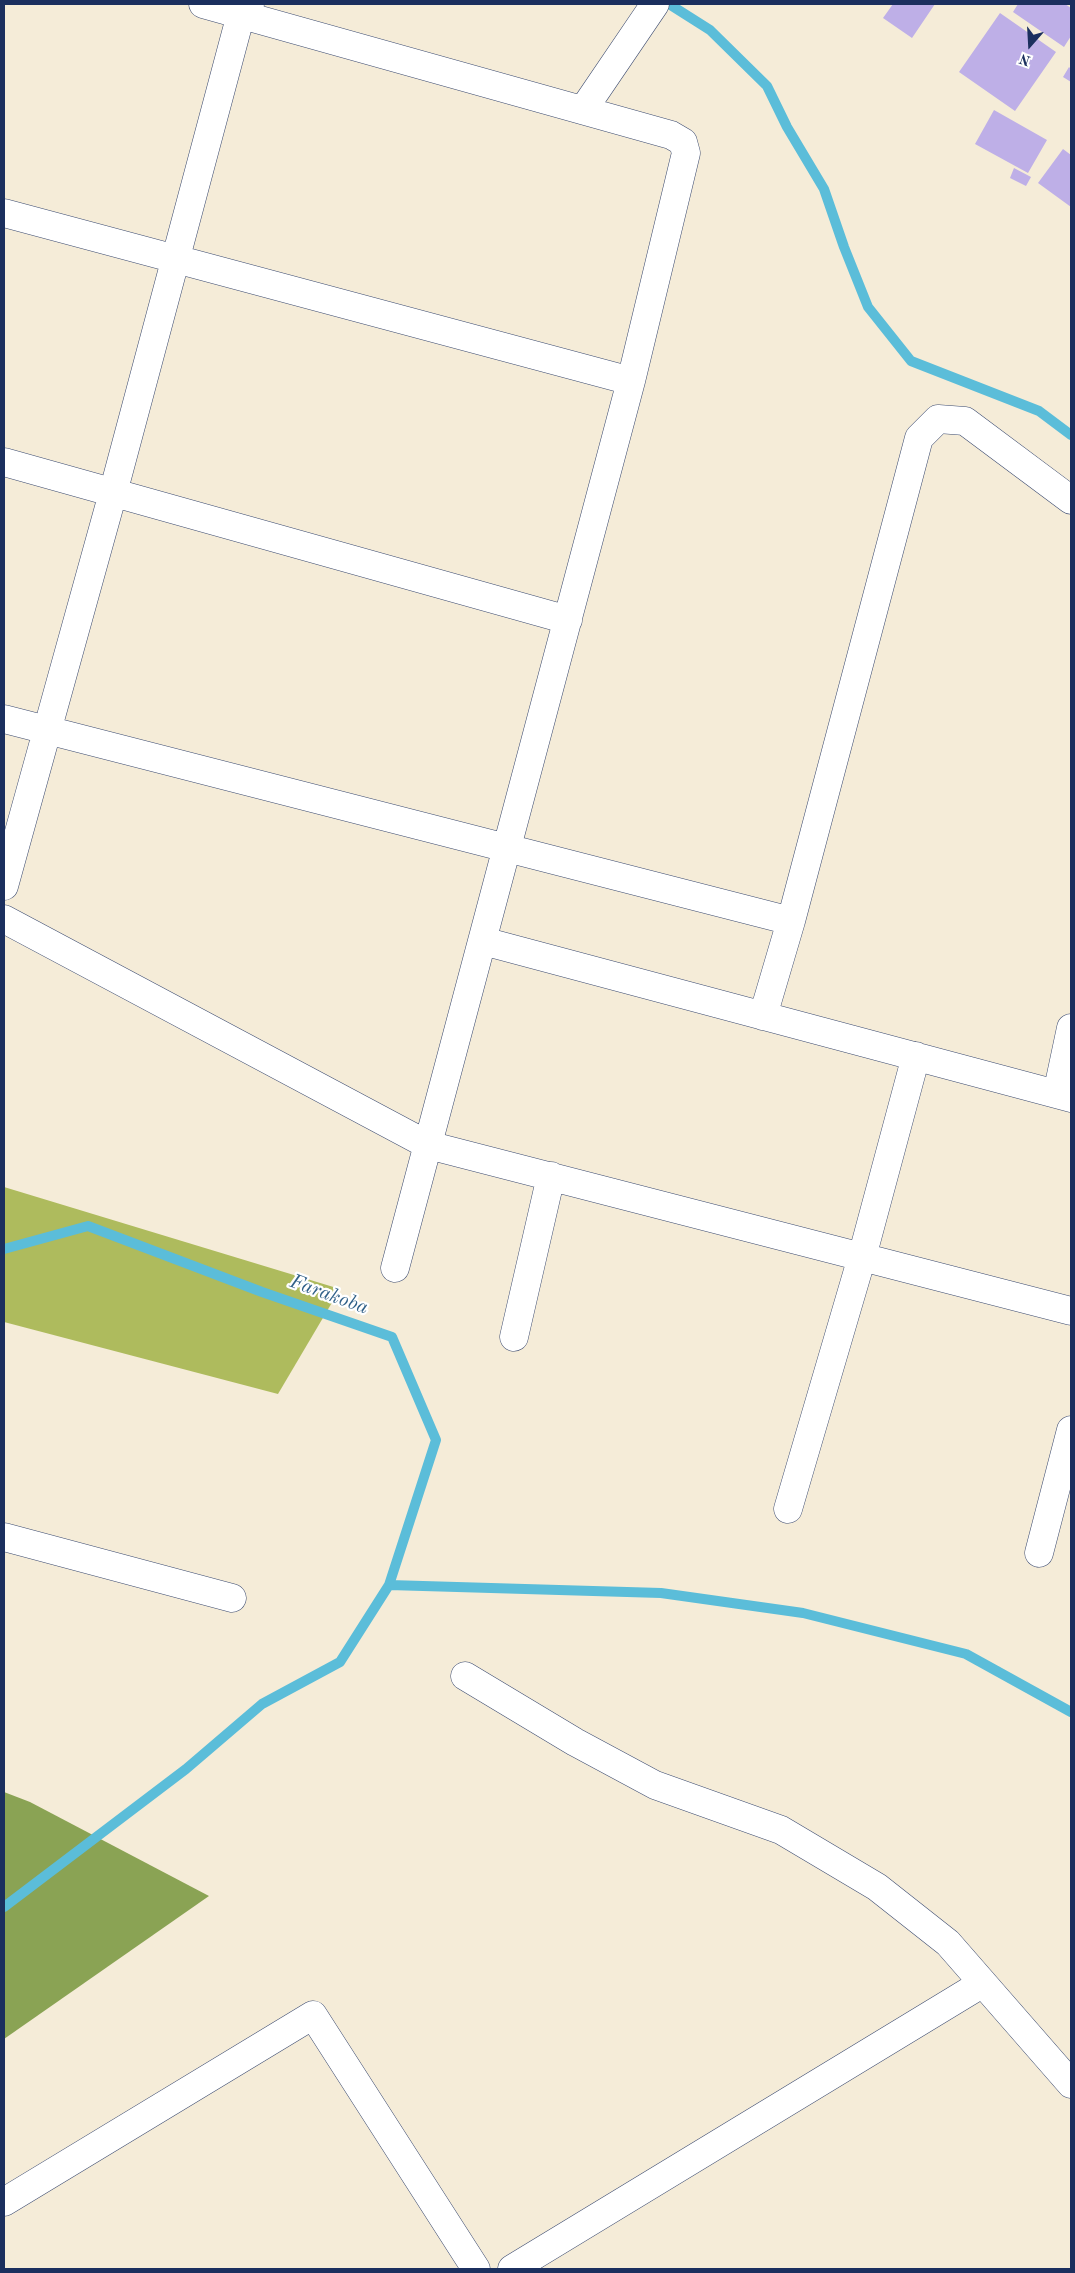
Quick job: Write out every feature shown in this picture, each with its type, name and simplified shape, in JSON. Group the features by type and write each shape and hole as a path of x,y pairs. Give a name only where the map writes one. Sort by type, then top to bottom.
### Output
{"street":[{"path":"203,4 246,9 671,135 683,142 686,153 631,381 395,1268"},
{"path":"582,110 655,4"},
{"path":"4,886 246,9"},
{"path":"4,213 631,381"},
{"path":"764,1016 919,438 938,420 965,421 1071,500"},
{"path":"4,462 568,620"},
{"path":"4,718 791,921"},
{"path":"4,919 428,1145 1071,1311"},
{"path":"483,940 1064,1096 1071,1028"},
{"path":"788,1509 862,1257 916,1056"},
{"path":"514,1337 551,1176"},
{"path":"1039,1553 1071,1430"},
{"path":"4,1537 232,1598"},
{"path":"465,1676 575,1742 655,1785 781,1830 869,1882 948,1943 1071,2084"},
{"path":"512,2269 983,1983"},
{"path":"4,2202 313,2015 476,2269"}],"green space":[{"path":"4,1187 340,1289 278,1394 4,1322"},
{"path":"4,1792 30,1802 209,1896 4,2039"}],"building":[{"path":"893,4 935,4 912,38 883,18"},
{"path":"1018,4 1065,4 1071,8 1071,36 1064,47 1013,12"},
{"path":"1000,13 1056,52 1015,111 959,72"},
{"path":"1069,67 1071,69 1071,82 1063,77"},
{"path":"994,110 1047,140 1028,173 975,144"},
{"path":"1063,149 1071,155 1071,207 1038,183"},
{"path":"1014,168 1031,177 1026,186 1010,178"}],"waterway":[{"path":"669,4 710,30 767,86 787,127 824,189 844,247 868,307 911,361 1039,411 1071,435"},
{"name":"Farakoba","path":"4,1249 88,1226 262,1292 392,1337 436,1440 389,1585 340,1662 262,1704 186,1769 4,1907"},
{"path":"389,1585 661,1593 803,1613 966,1654 1071,1712"}]}
